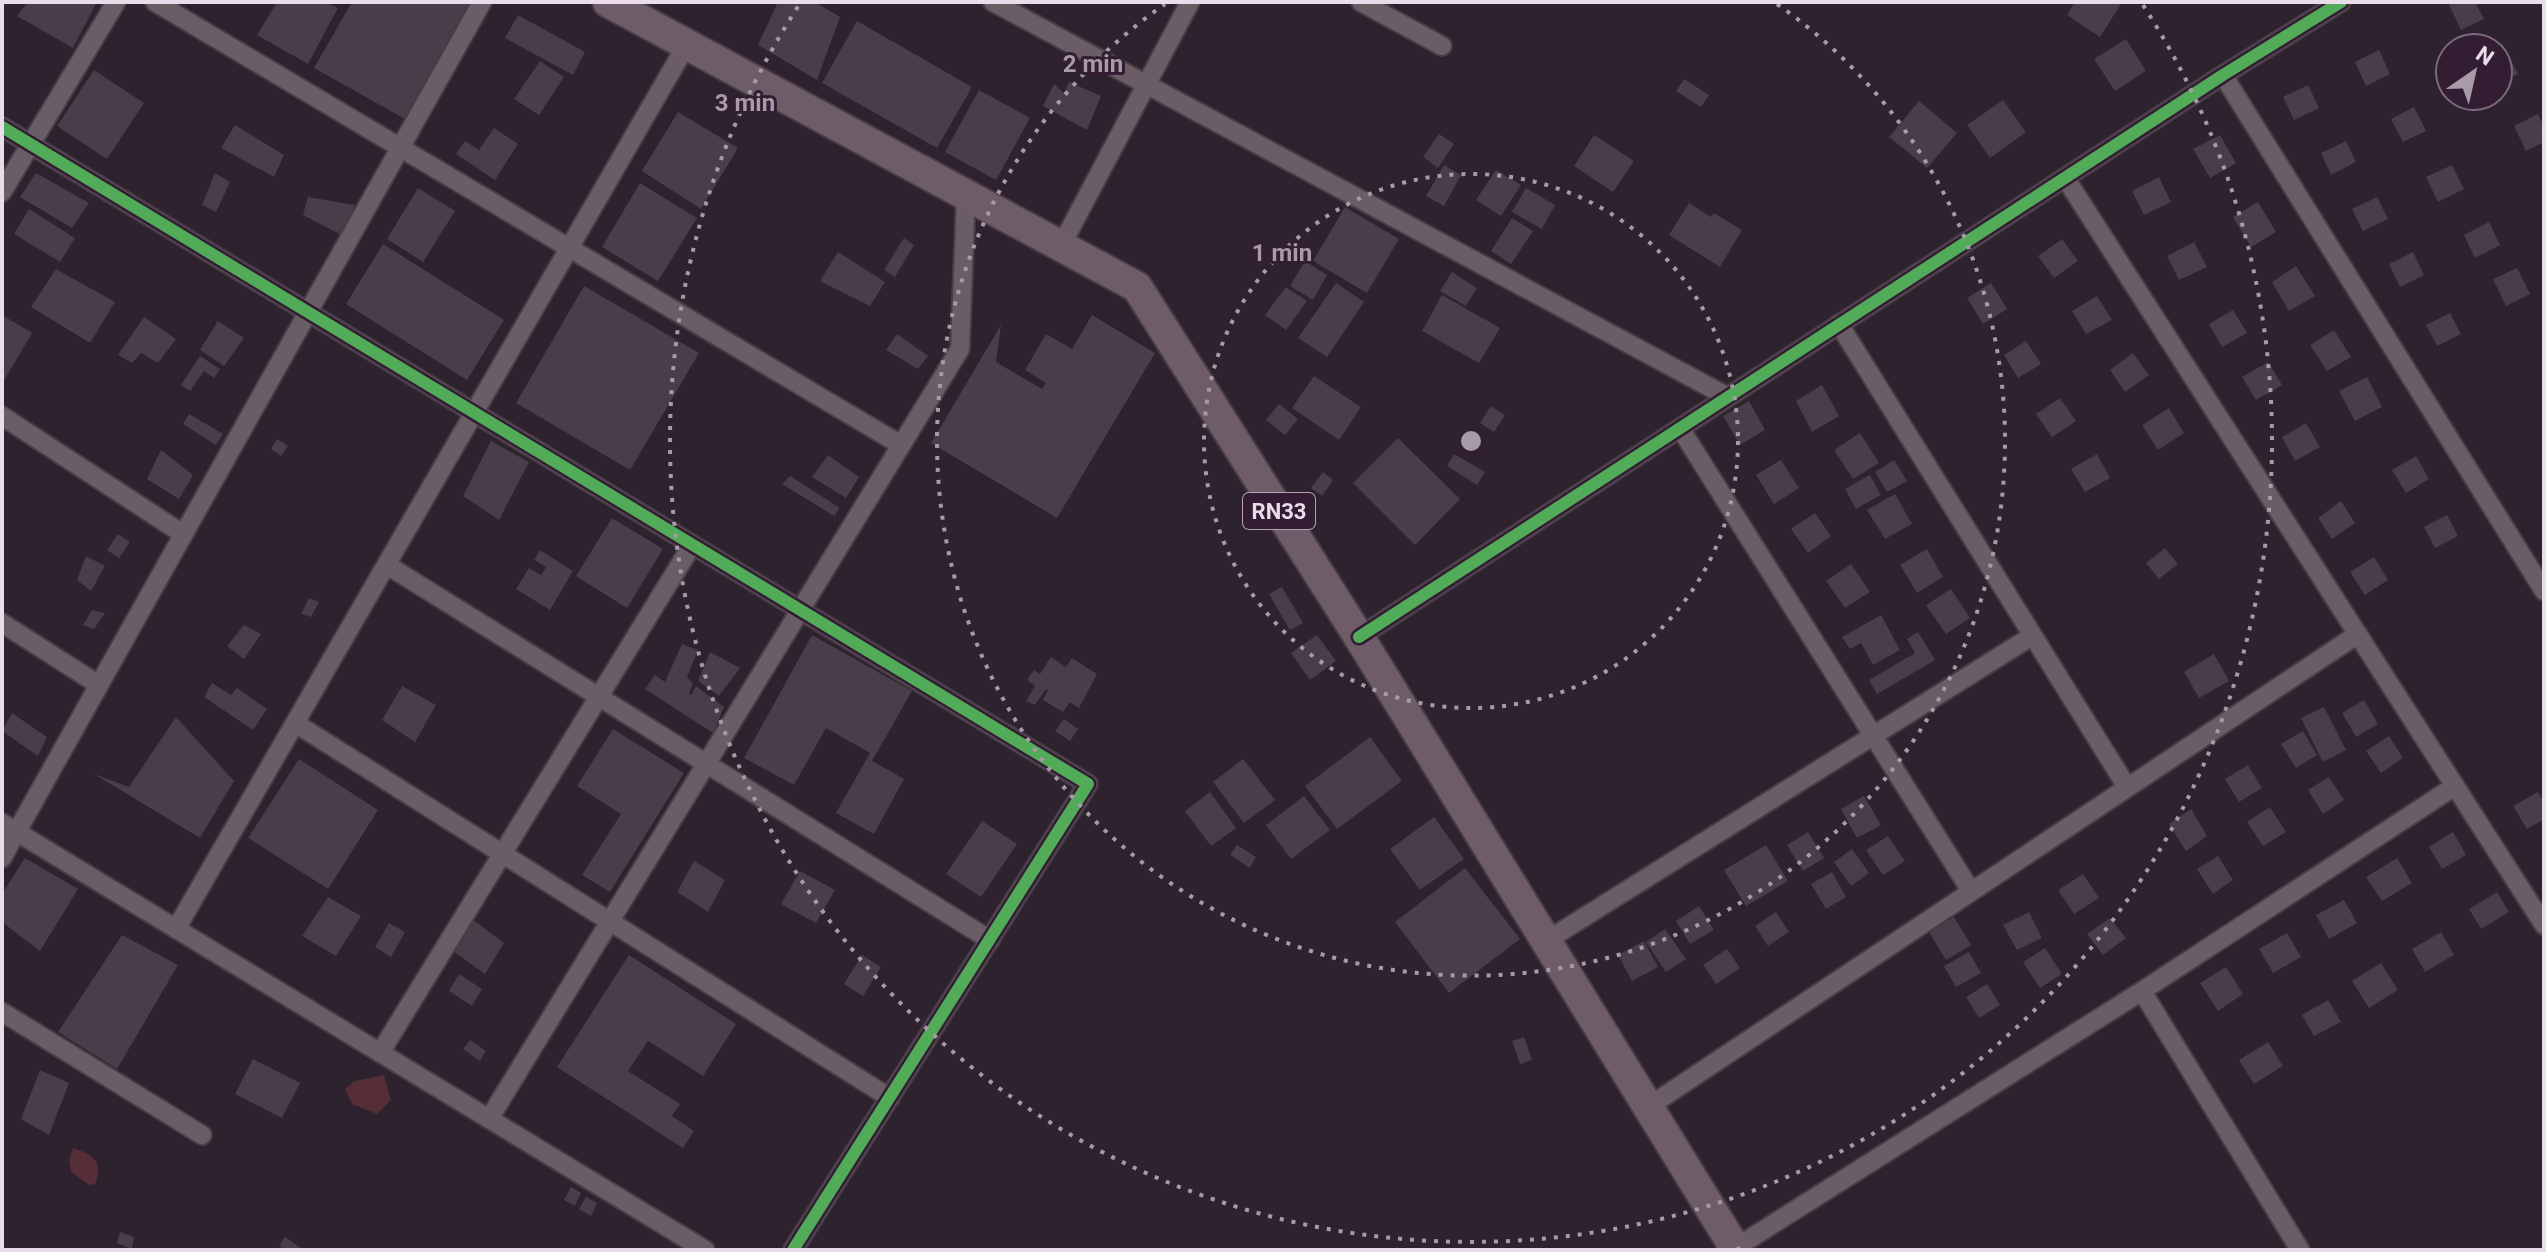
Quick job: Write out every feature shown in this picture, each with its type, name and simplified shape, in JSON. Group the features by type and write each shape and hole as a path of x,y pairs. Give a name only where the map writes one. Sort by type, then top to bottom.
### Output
{"main road":[{"name":"RN33","path":"608,2 1137,287 1359,637 1735,1248"}],"street":[{"path":"2,192 116,2"},
{"path":"155,2 901,445"},
{"path":"2,858 9,827 99,685 482,2"},
{"path":"993,2 1728,397"},
{"path":"1061,246 1190,2"},
{"path":"1361,2 1442,46"},
{"path":"1359,637 2223,75 2341,2"},
{"path":"176,929 687,44"},
{"path":"2223,75 2544,591"},
{"path":"2,127 1088,784 793,1250"},
{"path":"2066,179 2544,925"},
{"path":"489,1119 960,349 966,195"},
{"path":"1839,324 2127,787"},
{"path":"2,416 183,534"},
{"path":"1680,428 1971,891"},
{"path":"380,1053 692,545"},
{"path":"387,565 990,940"},
{"path":"2,623 99,685"},
{"path":"1648,1107 2358,634"},
{"path":"1546,941 2032,636"},
{"path":"295,723 890,1098"},
{"path":"1735,1248 2142,991 2455,786"},
{"path":"9,827 705,1250"},
{"path":"2142,991 2300,1250"},
{"path":"2,1012 202,1135"}],"shaded area":[{"path":"384,1075 391,1100 377,1114 352,1104 345,1089 355,1081"},
{"path":"73,1148 95,1160 98,1170 95,1184 89,1185 71,1172 69,1159"}],"building":[{"path":"28,2 97,2 73,48 17,16"},
{"path":"277,2 325,2 338,8 308,64 257,35"},
{"path":"352,2 471,2 405,119 314,68"},
{"path":"778,2 815,2 840,17 817,80 758,45"},
{"path":"2075,2 2121,4 2100,37 2067,15"},
{"path":"2475,2 2484,19 2461,30 2449,5"},
{"path":"518,15 585,52 573,75 505,38"},
{"path":"857,21 972,87 937,148 822,83"},
{"path":"2126,39 2146,71 2115,91 2094,59"},
{"path":"2379,50 2390,74 2366,86 2355,62"},
{"path":"540,61 564,77 539,115 514,99"},
{"path":"94,70 144,103 107,159 57,126"},
{"path":"1684,79 1709,95 1701,107 1676,91"},
{"path":"1069,82 1101,96 1087,130 1043,106 1054,84 1064,93"},
{"path":"2308,85 2319,108 2294,120 2283,97"},
{"path":"979,90 1030,118 996,180 945,152"},
{"path":"2003,100 2026,132 1990,158 1967,125"},
{"path":"1919,101 1957,133 1927,168 1889,137"},
{"path":"2414,107 2426,131 2403,142 2391,119"},
{"path":"678,112 738,148 701,209 642,171"},
{"path":"2538,114 2544,127 2544,142 2526,151 2514,126"},
{"path":"235,125 284,155 274,177 221,148"},
{"path":"494,128 518,144 495,180 456,154 465,141 479,150"},
{"path":"1439,134 1454,144 1438,168 1423,157"},
{"path":"1594,135 1634,161 1613,192 1574,166"},
{"path":"2220,135 2236,163 2210,178 2193,149"},
{"path":"2346,141 2356,162 2331,175 2321,153"},
{"path":"1444,165 1461,175 1444,206 1426,196"},
{"path":"2452,165 2464,189 2438,202 2426,177"},
{"path":"1496,170 1521,185 1501,216 1476,200"},
{"path":"36,173 89,203 72,228 20,197"},
{"path":"215,173 230,182 216,212 202,205"},
{"path":"2159,177 2171,202 2144,215 2132,191"},
{"path":"640,183 697,218 658,281 602,247"},
{"path":"418,188 455,211 423,262 387,239"},
{"path":"1526,188 1555,205 1542,229 1512,212"},
{"path":"308,197 355,205 341,235 303,215"},
{"path":"2377,197 2388,219 2363,231 2352,209"},
{"path":"2258,202 2276,232 2251,247 2233,217"},
{"path":"1689,203 1711,217 1714,213 1742,230 1720,267 1669,235"},
{"path":"1345,207 1399,239 1367,293 1313,261"},
{"path":"29,209 75,238 60,262 14,234"},
{"path":"1512,218 1533,231 1511,264 1491,251"},
{"path":"2489,222 2500,245 2475,258 2464,235"},
{"path":"904,238 914,245 895,277 884,270"},
{"path":"2062,239 2078,261 2054,278 2038,256"},
{"path":"2194,242 2207,267 2179,280 2167,256"},
{"path":"383,244 504,320 467,380 346,304"},
{"path":"838,252 885,282 870,306 820,281"},
{"path":"2413,252 2424,275 2400,287 2389,264"},
{"path":"1305,261 1327,275 1313,300 1290,286"},
{"path":"2296,266 2315,296 2289,311 2272,282"},
{"path":"2517,268 2530,294 2506,306 2493,279"},
{"path":"56,269 115,302 90,343 31,307"},
{"path":"1452,272 1477,288 1466,306 1440,291"},
{"path":"1336,283 1364,302 1327,357 1298,338"},
{"path":"1991,283 2007,309 1983,324 1967,298"},
{"path":"584,286 699,353 630,470 516,403"},
{"path":"1286,287 1307,301 1286,330 1265,315"},
{"path":"1442,295 1500,328 1479,363 1422,331"},
{"path":"2097,296 2112,320 2086,334 2072,311"},
{"path":"2233,310 2247,333 2222,347 2209,324"},
{"path":"2450,313 2461,334 2437,346 2426,325"},
{"path":"2,315 32,333 2,384"},
{"path":"1092,315 1155,353 1057,518 931,443 1001,325 996,362 1042,389 1046,383 1025,370 1046,334 1072,349"},
{"path":"144,317 176,339 158,363 141,353 132,363 118,355"},
{"path":"218,321 244,338 224,366 200,350"},
{"path":"2334,330 2351,357 2327,371 2310,345"},
{"path":"897,334 928,356 918,369 886,350"},
{"path":"2026,341 2041,364 2018,378 2004,355"},
{"path":"2133,353 2149,375 2125,392 2110,370"},
{"path":"200,356 220,369 214,378 204,371 190,391 181,385"},
{"path":"2268,362 2282,385 2256,400 2242,377"},
{"path":"1314,376 1361,407 1339,440 1292,408"},
{"path":"2367,377 2382,407 2355,421 2339,391"},
{"path":"1822,385 1839,416 1812,432 1796,401"},
{"path":"2060,398 2076,421 2052,437 2036,414"},
{"path":"1749,401 1765,430 1740,445 1723,416"},
{"path":"1279,404 1298,419 1285,435 1266,420"},
{"path":"1491,406 1505,415 1494,432 1480,423"},
{"path":"2169,408 2184,433 2158,450 2142,425"},
{"path":"189,414 223,434 216,445 183,424"},
{"path":"2306,423 2320,447 2295,461 2282,437"},
{"path":"1860,433 1879,463 1853,479 1834,450"},
{"path":"1398,438 1460,499 1415,545 1353,483"},
{"path":"277,439 288,446 281,456 271,449"},
{"path":"491,441 529,462 499,520 463,496"},
{"path":"161,450 193,475 179,499 147,479"},
{"path":"1454,454 1485,472 1477,485 1447,466"},
{"path":"2097,454 2110,478 2085,492 2071,469"},
{"path":"828,455 859,477 846,498 812,477"},
{"path":"2416,456 2429,479 2406,493 2392,470"},
{"path":"1781,460 1799,488 1774,504 1756,475"},
{"path":"1894,460 1907,481 1887,492 1875,472"},
{"path":"1323,472 1333,480 1322,496 1311,488"},
{"path":"1870,475 1881,495 1856,509 1845,489"},
{"path":"790,476 840,508 834,516 782,484"},
{"path":"1895,494 1912,524 1885,539 1867,510"},
{"path":"2341,501 2355,523 2332,539 2318,518"},
{"path":"1815,513 1831,536 1808,553 1791,529"},
{"path":"2447,515 2458,536 2435,548 2424,527"},
{"path":"612,518 663,549 627,608 576,576"},
{"path":"118,534 130,542 119,558 107,550"},
{"path":"2165,548 2178,564 2159,579 2146,563"},
{"path":"1927,549 1943,577 1917,593 1900,565"},
{"path":"540,550 573,571 550,610 516,589 529,568 541,575 546,567 534,560"},
{"path":"86,556 105,566 91,591 77,580"},
{"path":"2374,557 2388,580 2365,595 2350,572"},
{"path":"1851,564 1870,592 1845,608 1826,581"},
{"path":"1282,587 1303,623 1290,630 1269,594"},
{"path":"1951,589 1970,618 1946,634 1926,605"},
{"path":"309,598 319,602 311,617 301,614"},
{"path":"92,610 105,613 94,629 83,625"},
{"path":"1881,615 1900,650 1873,665 1861,643 1850,649 1842,637"},
{"path":"244,625 261,634 244,659 227,646"},
{"path":"1918,632 1935,660 1877,694 1869,680 1915,653 1907,639"},
{"path":"812,635 912,691 872,761 904,779 874,834 836,813 870,753 826,728 794,785 744,758"},
{"path":"1317,635 1336,661 1310,680 1291,653"},
{"path":"682,644 698,650 687,677 693,684 689,694 696,686 724,707 713,733 645,689 655,675 665,682"},
{"path":"710,652 740,668 719,696 698,681"},
{"path":"2214,654 2229,681 2199,698 2184,672"},
{"path":"1051,657 1066,667 1072,658 1097,674 1079,708 1070,702 1063,712 1043,700 1046,689 1035,705 1026,701 1035,686 1027,680 1034,670 1040,674"},
{"path":"212,683 231,695 237,688 267,709 253,730 204,697"},
{"path":"402,686 436,705 415,742 382,720"},
{"path":"2364,700 2378,724 2356,737 2342,713"},
{"path":"2324,707 2346,750 2323,762 2301,718"},
{"path":"12,713 47,737 38,756 2,731"},
{"path":"176,717 234,781 200,838 94,774 129,787"},
{"path":"1064,719 1078,729 1070,741 1055,731"},
{"path":"613,729 684,773 610,892 582,875 621,814 577,786"},
{"path":"2303,731 2317,755 2296,768 2281,744"},
{"path":"2389,736 2403,758 2381,773 2366,751"},
{"path":"1370,737 1402,781 1337,829 1305,786"},
{"path":"299,759 378,810 328,889 248,838"},
{"path":"1243,759 1275,800 1244,823 1213,782"},
{"path":"2248,765 2262,788 2239,802 2225,779"},
{"path":"2329,777 2344,800 2323,814 2308,790"},
{"path":"1210,792 1236,828 1211,846 1185,811"},
{"path":"2538,792 2544,803 2544,819 2527,829 2513,806"},
{"path":"1304,796 1330,830 1291,859 1266,825"},
{"path":"1864,796 1881,825 1857,838 1841,809"},
{"path":"2270,807 2286,832 2263,846 2247,822"},
{"path":"2191,809 2207,836 2186,851 2169,824"},
{"path":"1434,817 1464,859 1420,890 1390,849"},
{"path":"982,821 1017,844 981,897 946,874"},
{"path":"1808,832 1824,858 1803,871 1787,845"},
{"path":"2453,832 2466,855 2442,869 2429,847"},
{"path":"1888,836 1905,861 1883,875 1866,850"},
{"path":"1237,845 1256,857 1250,868 1230,855"},
{"path":"1766,845 1788,881 1746,906 1724,870"},
{"path":"1852,849 1869,873 1851,886 1834,862"},
{"path":"2218,856 2233,880 2213,894 2197,869"},
{"path":"25,858 78,889 40,951 2,922 2,894"},
{"path":"2397,858 2412,883 2382,901 2366,877"},
{"path":"694,861 725,880 708,912 677,892"},
{"path":"1465,868 1520,939 1449,993 1395,922"},
{"path":"800,871 835,890 816,923 781,904"},
{"path":"1832,872 1846,897 1826,909 1811,884"},
{"path":"2083,874 2099,898 2074,914 2058,890"},
{"path":"2497,892 2509,912 2481,929 2469,909"},
{"path":"328,897 361,916 336,956 302,936"},
{"path":"2344,900 2357,923 2329,939 2316,915"},
{"path":"1699,906 1714,930 1690,944 1676,921"},
{"path":"1776,912 1789,932 1768,946 1755,926"},
{"path":"2029,912 2042,938 2017,950 2003,925"},
{"path":"1954,917 1971,945 1946,960 1929,932"},
{"path":"2110,918 2126,938 2103,955 2087,934"},
{"path":"472,919 504,943 485,974 453,951"},
{"path":"389,923 405,932 391,957 375,947"},
{"path":"1665,929 1686,959 1666,972 1646,942"},
{"path":"2441,932 2454,955 2425,972 2412,949"},
{"path":"2287,933 2301,957 2273,973 2259,949"},
{"path":"122,935 178,965 117,1069 58,1032"},
{"path":"1644,941 1658,967 1632,981 1618,955"},
{"path":"2045,948 2062,974 2040,988 2023,962"},
{"path":"1727,949 1740,968 1716,984 1703,965"},
{"path":"1969,952 1981,973 1956,987 1944,966"},
{"path":"629,955 736,1024 703,1076 648,1041 628,1071 680,1104 672,1116 694,1131 683,1148 557,1067"},
{"path":"862,955 881,967 863,996 844,984"},
{"path":"2381,963 2398,990 2369,1008 2352,981"},
{"path":"2226,967 2243,994 2218,1011 2200,983"},
{"path":"459,974 482,989 472,1006 449,991"},
{"path":"1987,984 2000,1005 1979,1018 1966,997"},
{"path":"2328,1000 2341,1022 2314,1036 2302,1015"},
{"path":"1524,1037 1532,1060 1520,1064 1512,1041"},
{"path":"470,1040 486,1051 480,1061 463,1049"},
{"path":"2268,1042 2283,1066 2254,1084 2239,1060"},
{"path":"253,1059 300,1083 282,1118 235,1094"},
{"path":"40,1070 69,1083 49,1135 21,1119"},
{"path":"571,1187 581,1193 575,1206 564,1200"},
{"path":"586,1197 597,1203 591,1216 579,1209"},
{"path":"120,1232 134,1237 132,1249 117,1243"},
{"path":"285,1237 304,1250 286,1250 279,1246"}],"cycle path":[{"path":"1359,637 2223,75 2341,2"},
{"path":"2,127 1088,784 793,1250"}]}
